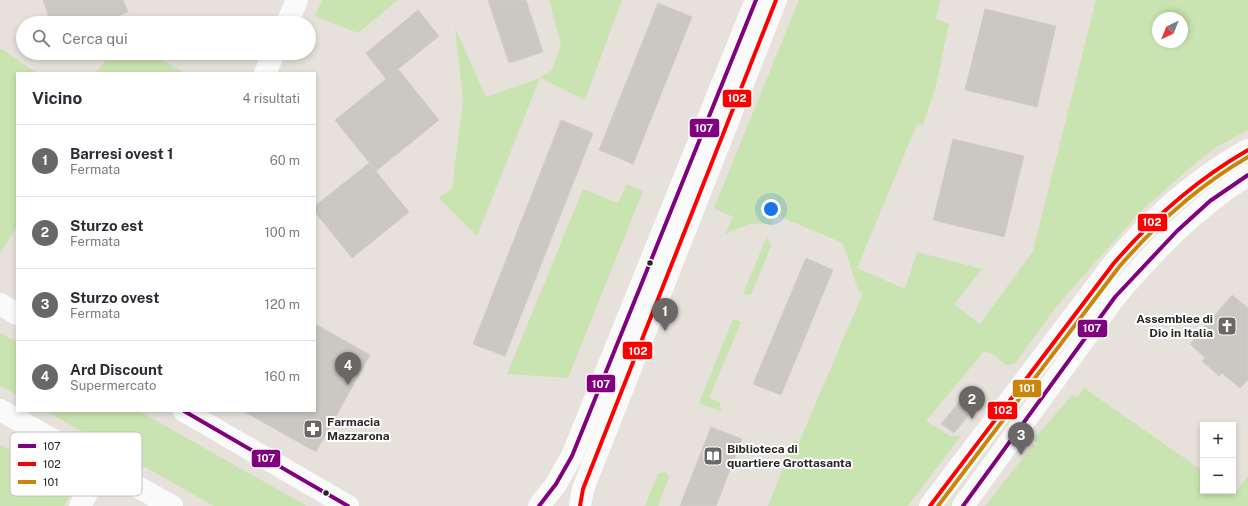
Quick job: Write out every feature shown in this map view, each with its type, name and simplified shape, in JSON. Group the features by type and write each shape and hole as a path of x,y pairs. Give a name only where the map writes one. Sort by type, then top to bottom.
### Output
{"street":[{"path":"290,16 297,0"},
{"path":"539,506 556,484 572,456 756,0"},
{"path":"580,506 582,489 776,0"},
{"path":"265,72 271,60"},
{"path":"930,506 1114,263 1142,230 1203,177 1248,150"},
{"path":"963,506 1115,297 1176,230 1222,191 1248,175"},
{"path":"0,304 16,313"},
{"path":"0,410 40,432"},
{"path":"186,412 348,506"},
{"path":"142,489 172,506"},
{"path":"80,506 85,496"}],"green space":[{"path":"322,0 398,0 358,33 315,16"},
{"path":"549,0 622,0 585,100 540,78 552,70 561,45"},
{"path":"799,0 940,0 936,19 949,24 936,86 923,125 917,124 857,268 905,289 917,252 982,269 954,304 980,324 1033,251 1096,0 1248,0 1248,130 1216,147 1186,171 1138,214 1055,308 1015,364 1006,365 994,355 984,351 926,421 950,436 961,436 908,506 768,506 794,440 799,442 863,293 858,290 843,243 776,215 772,225 747,225 725,235 733,217 714,208"},
{"path":"455,28 486,97 540,78 477,236 439,198 452,188 463,100"},
{"path":"0,48 36,72 16,72 16,229 0,253"},
{"path":"106,60 162,60 183,72 96,72"},
{"path":"627,184 643,191 568,378 507,374 583,189 618,203"},
{"path":"767,236 771,246 751,295 743,294"},
{"path":"733,319 741,322 709,398 719,402 722,412 699,403"},
{"path":"0,333 16,341 16,394 0,385"},
{"path":"1084,388 1200,469 1200,494 1236,494 1236,492 1248,476 1248,506 985,506 1033,445 1038,445 1034,439 1073,394 1077,398"},
{"path":"48,412 141,412 307,506 214,506 142,465 142,432 83,432"},
{"path":"0,445 10,451 10,496 70,496 64,506 0,506"},
{"path":"663,472 667,473 669,477 658,506 645,506 658,474"}],"building":[{"path":"43,0 123,0 128,12 118,16 49,16"},
{"path":"488,0 526,0 543,52 509,63"},
{"path":"658,3 692,17 633,164 599,150"},
{"path":"985,9 1056,26 1037,107 965,90"},
{"path":"418,10 439,36 398,69 439,120 376,171 335,120 386,79 366,53"},
{"path":"561,120 593,133 505,356 473,344"},
{"path":"953,139 1024,156 1004,237 933,220"},
{"path":"369,163 409,212 352,258 316,213 316,205"},
{"path":"806,258 833,270 781,395 753,384"},
{"name":"Assemblee di Dio in Italia","path":"1232,295 1248,308 1248,380 1240,388 1222,373 1219,376 1202,361 1205,358 1190,344"},
{"path":"316,325 370,355 316,452 245,412 316,412"},
{"path":"964,396 976,406 954,433 941,424"},
{"path":"711,427 742,439 716,506 680,506"}],"transit line":[{"name":"107","path":"539,506 556,484 572,456 756,0"},
{"name":"102","path":"580,506 583,489 776,0"},
{"name":"102","path":"930,506 1114,263 1129,246 1160,215 1193,187 1248,150"},
{"name":"101","path":"938,506 1119,267 1133,251 1179,206 1212,180 1248,157"},
{"name":"107","path":"963,506 1115,297 1177,231 1210,201 1248,175"},
{"name":"107","path":"186,412 348,506"}],"place":[{"name":"Assemblee di Dio in Italia","path":"1227,326"},
{"name":"Barresi ovest 1","path":"665,331"},
{"name":"Ard Discount","path":"348,385"},
{"name":"Sturzo est","path":"972,419"},
{"name":"Farmacia Mazzarona","path":"313,429"},
{"name":"Sturzo ovest","path":"1021,455"},
{"name":"Biblioteca di quartiere Grottasanta","path":"713,456"}]}
